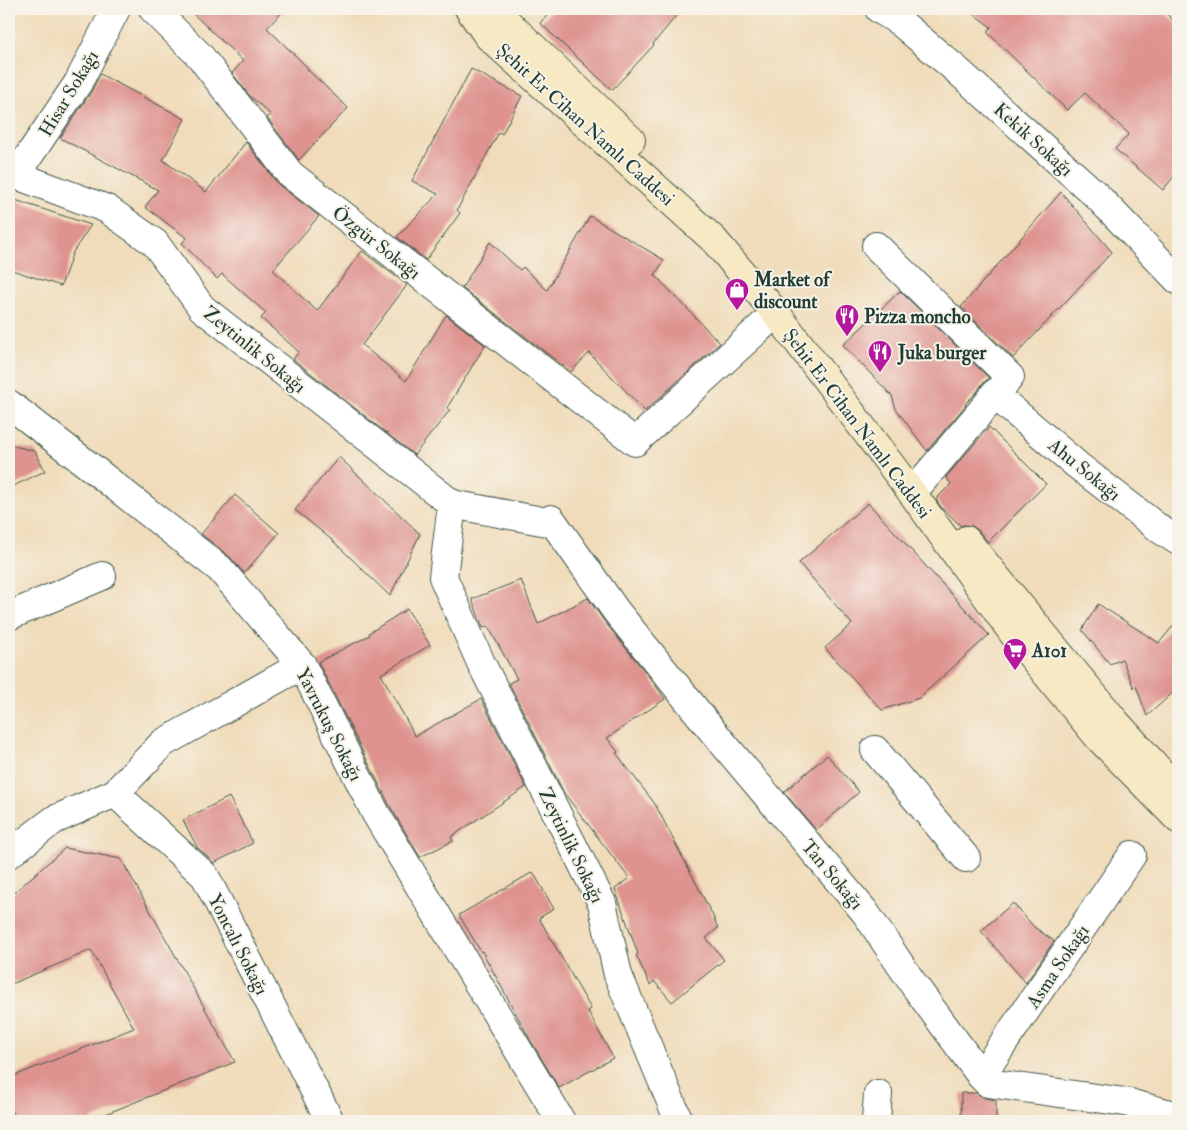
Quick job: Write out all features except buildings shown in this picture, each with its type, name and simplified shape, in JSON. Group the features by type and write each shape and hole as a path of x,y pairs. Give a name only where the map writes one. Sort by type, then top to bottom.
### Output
{"street":[{"name":"Hisar Sokağı","path":"12,175 78,83 116,9"},
{"name":"Özgür Sokağı","path":"153,9 200,56 290,174 635,442 776,313"},
{"name":"Şehit Er Cihan Namlı Caddesi","path":"469,9 488,36 714,240 776,313 916,488 1114,720 1178,791"},
{"name":"Şehit Er Cihan Namlı Caddesi","path":"499,9 508,23 726,231 798,319 916,488 1021,644 1099,738 1178,819"},
{"name":"Kekik Sokağı","path":"879,9 900,22 958,71 1096,195 1178,280"},
{"name":"Zeytinlik Sokağı","path":"12,175 107,209 155,243 202,308 452,504 443,577 481,663 602,903 618,975 679,1121"},
{"name":"Ahu Sokağı","path":"876,246 1002,386 1077,465 1161,530 1178,540"},
{"path":"916,488 1002,386"},
{"name":"Yavrukuş Sokağı","path":"9,404 220,569 302,665 376,814 561,1121"},
{"name":"Tan Sokağı","path":"452,504 547,522 551,519 616,611 711,729 865,912 914,985 981,1076"},
{"path":"9,616 102,576"},
{"path":"9,854 54,820 115,793 163,743 302,665"},
{"path":"876,750 966,858"},
{"name":"Yoncalı Sokağı","path":"115,793 205,876 330,1121"},
{"name":"Asma Sokağı","path":"981,1076 1132,855"},
{"path":"981,1076 988,1083 1125,1102 1178,1116"},
{"path":"876,1121 878,1094"}],"place":[{"name":"Market of discount","path":"737,311"},
{"name":"Pizza moncho","path":"847,337"},
{"name":"Juka burger","path":"880,373"},
{"name":"A101","path":"1015,671"}]}
